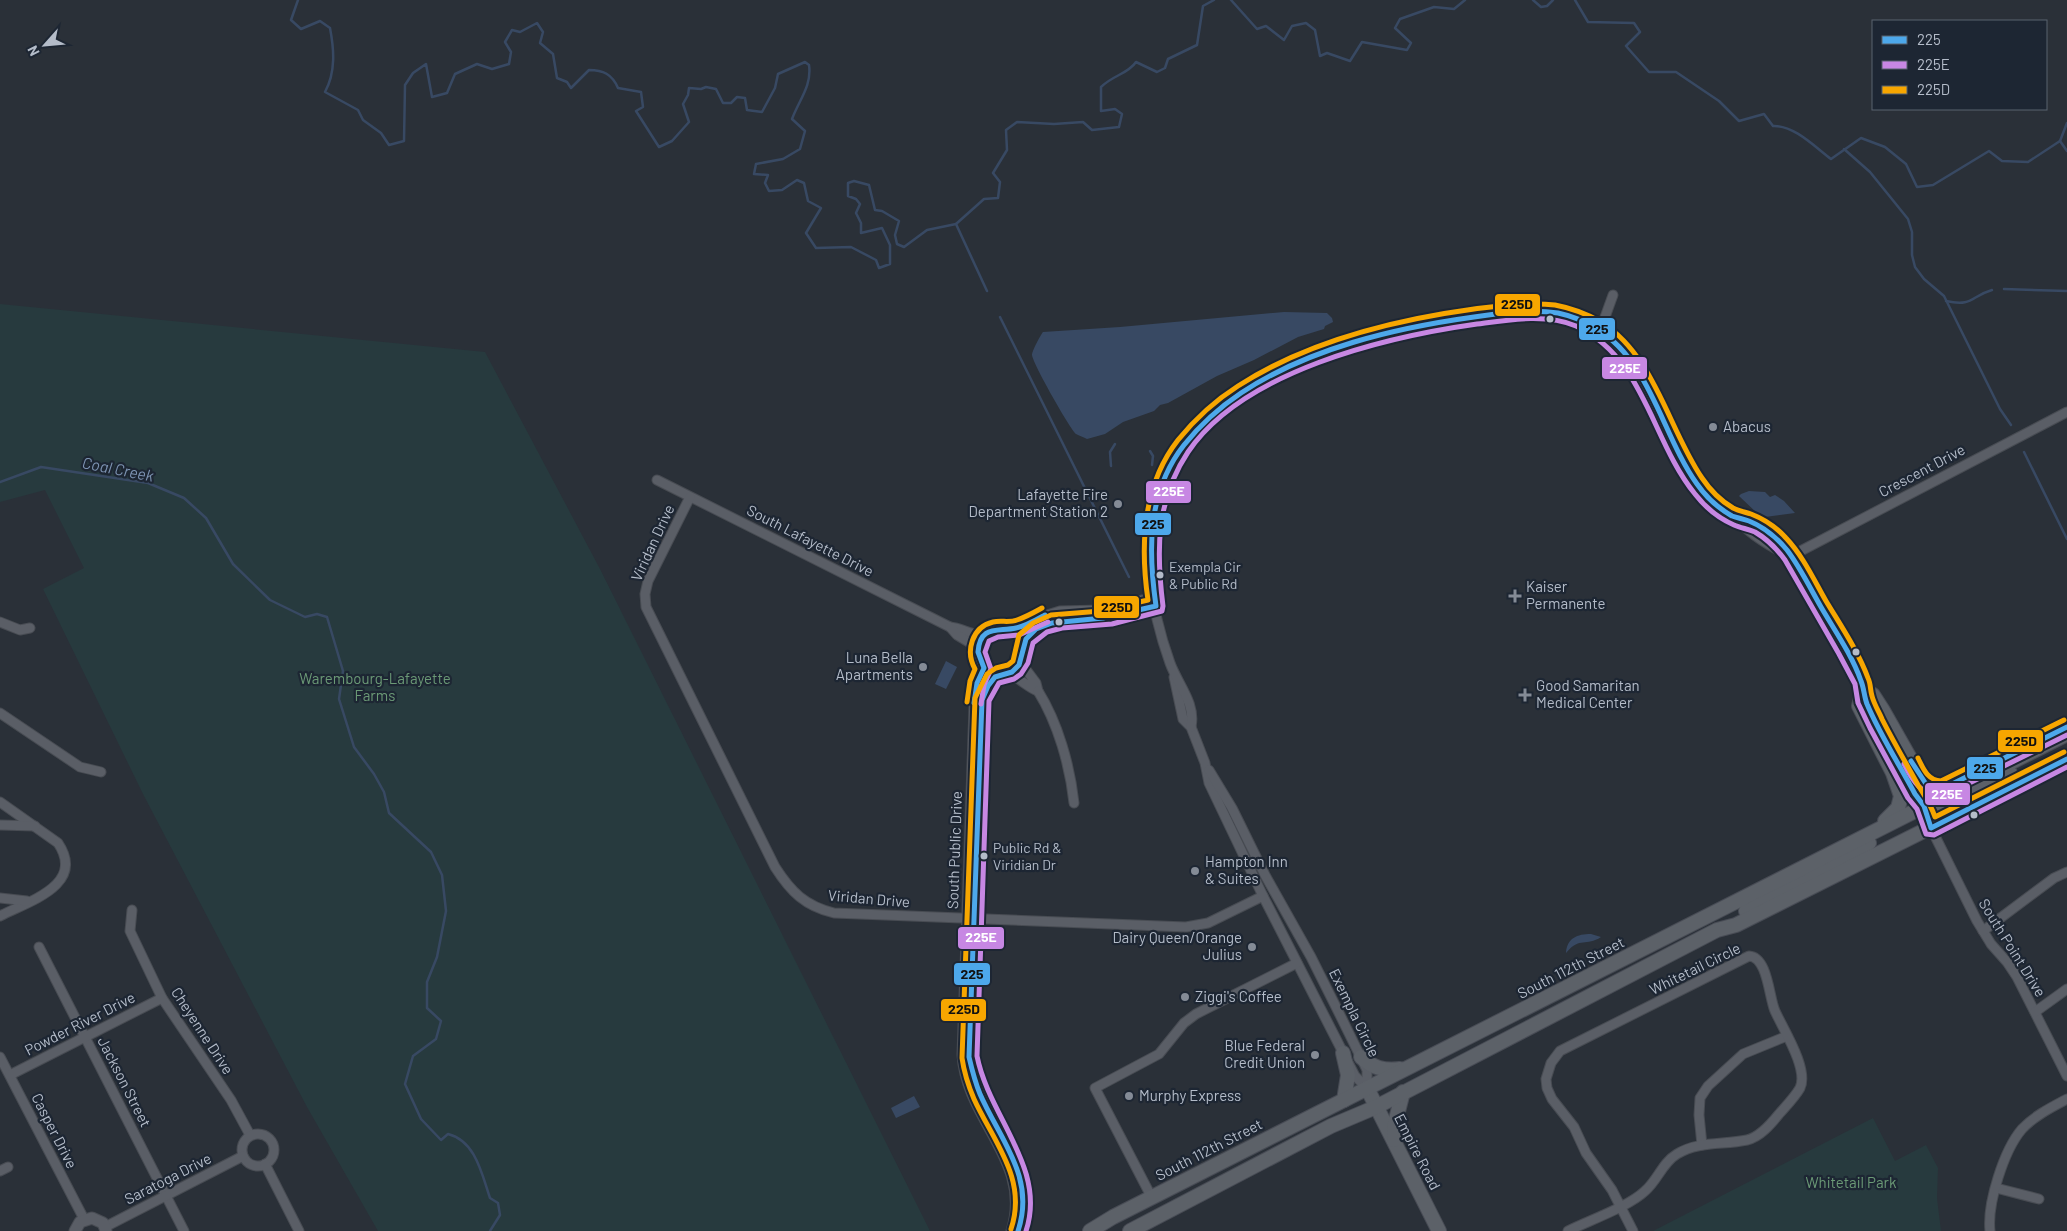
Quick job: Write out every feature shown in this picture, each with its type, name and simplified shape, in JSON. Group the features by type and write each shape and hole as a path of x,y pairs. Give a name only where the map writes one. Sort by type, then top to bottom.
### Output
{"main road":[{"path":"1875,830 1896,811 1901,796 1893,773 1859,706 1862,690 1872,695 1882,709 1924,783 1928,787 1935,789 1942,789 2067,727"},
{"name":"South 112th Street","path":"1090,1231 1406,1068 1500,1023 1875,830 2067,734"},
{"path":"1931,828 1939,811 2067,743"},
{"path":"1717,930 1736,925 2067,759"},
{"path":"1130,1231 1331,1126 1376,1106 1717,930 1769,898 1909,824 1919,816 1924,806"},
{"path":"1343,1053 1348,1074 1344,1100"},
{"path":"1361,1057 1371,1066 1380,1070 1406,1068"},
{"name":"Empire Road","path":"1367,1088 1439,1231"},
{"path":"1394,1144 1395,1123 1403,1092"}],"street":[{"path":"1600,331 1613,295"},
{"name":"Exempla Circle","path":"1367,1088 1367,1070 1361,1057 1311,957 1265,875 1232,808 1205,763 1191,727 1193,716 1189,700 1172,667 1155,602 1150,569 1149,543 1154,508 1163,480 1184,444 1203,422 1250,388 1291,367 1341,348 1411,327 1454,319 1519,312 1554,312 1576,318 1600,331 1619,347 1641,379 1695,480 1713,502 1736,518 1744,528 1791,556"},
{"name":"Crescent Drive","path":"1791,556 2067,412"},
{"name":"South Lafayette Drive","path":"657,480 950,627 961,628 975,635 986,634"},
{"name":"Viridan Drive","path":"690,497 648,581 645,594 646,607 758,832 787,886 802,899 818,909 834,913 1191,926 1208,923 1263,896"},
{"name":"South Point Drive","path":"1791,556 1846,650 1862,682 1865,700 1876,725 1915,794 1924,806 1931,828 1983,931 2017,977 2067,1076"},
{"path":"1038,691 1031,689 1018,677 1009,674 997,675 984,668 978,658 977,647 986,634 996,629 1008,630 1019,628 1044,616 1060,611 1102,610 1155,602"},
{"path":"1023,646 1030,634 1050,624 1078,619 1095,619 1155,602"},
{"path":"0,622 20,630 30,628"},
{"name":"South Lafayette Drive","path":"950,627 957,635 977,647"},
{"path":"1008,630 1017,636 1023,646 1024,654 1021,663 1009,674"},
{"path":"1021,663 1036,683 1055,728 1066,764 1074,803"},
{"name":"South Public Drive","path":"984,668 977,683 974,707 970,918 970,1064 977,1088 1021,1180 1024,1205 1018,1231"},
{"name":"South Public Drive","path":"997,675 986,686 982,700 962,1066 970,1092 1005,1159 1014,1184 1016,1209 1011,1231"},
{"path":"0,713 80,766 101,772"},
{"name":"Exempla Circle","path":"1205,763 1209,783 1263,896 1355,1076 1367,1088"},
{"path":"0,802 58,843 64,852 66,861 65,872 54,888 0,916"},
{"path":"0,825 36,826"},
{"path":"1983,931 2054,878 2067,872"},
{"path":"0,898 28,901"},
{"name":"Cheyenne Drive","path":"132,910 130,931 162,998 231,1100 250,1135"},
{"name":"Jackson Street","path":"39,947 184,1231"},
{"name":"Whitetail Circle","path":"1620,1206 1644,1192 1667,1162 1677,1154 1689,1148 1702,1145 1752,1138 1773,1122 1800,1087 1802,1068 1771,1003 1770,988 1757,958 1749,956 1560,1051 1551,1063 1546,1079 1547,1088 1552,1099 1574,1127 1586,1153 1612,1190 1620,1206 1634,1231"},
{"path":"1152,1198 1095,1088 1159,1054 1184,1023 1196,1014 1297,963"},
{"path":"2035,1012 2067,989"},
{"name":"Powder River Drive","path":"10,1074 162,998"},
{"path":"1702,1145 1699,1114 1700,1098 1708,1086 1743,1054 1786,1036"},
{"name":"Casper Drive","path":"0,1057 84,1219"},
{"path":"1990,1231 1990,1207 2007,1154 2022,1129 2047,1110 2067,1099"},
{"path":"263,1134 273,1144 274,1153 265,1164 252,1165 243,1156 241,1146 250,1135 263,1134"},
{"name":"Saratoga Drive","path":"106,1229 166,1195 243,1156"},
{"path":"265,1164 299,1231"},
{"path":"1996,1188 2039,1199"},
{"path":"1568,1231 1620,1206"},
{"path":"76,1231 77,1226 84,1219 96,1219 106,1229"}],"green space":[{"name":"Warembourg-Lafayette Farms","path":"0,304 485,352 600,569 930,1231 378,1231 307,1107 143,794 43,589 84,568 45,490 0,502"},
{"name":"Whitetail Park","path":"1873,1118 1895,1161 1926,1145 1938,1168 1937,1198 1941,1231 1653,1231"}],"water":[{"path":"1284,312 1327,313 1333,322 1325,326 1324,329 1298,337 1254,360 1217,376 1168,403 1160,405 1154,411 1123,422 1105,434 1087,439 1076,434 1072,429 1032,355 1043,332"},
{"path":"1749,491 1765,492 1770,497 1775,495 1784,501 1795,513 1765,517 1758,514 1739,496"},
{"path":"946,661 957,667 946,689 935,684"},
{"path":"1591,934 1601,937 1596,940 1579,943 1566,953 1571,940 1577,936"},
{"path":"914,1096 920,1107 896,1118 891,1108"}],"waterway":[{"path":"298,0 291,20 301,29 320,21 330,28 333,60 331,77 325,92 358,110 363,120 381,133 389,145 404,141 405,85 413,73 426,64 432,97 447,93 455,74 477,64 492,69 509,64 511,52 505,42 512,30 520,32 537,23 543,32 540,43 553,54 557,78 567,82 571,88 589,70 594,70 610,76 618,88 641,92 643,107 636,111 659,147 672,141 689,122 683,104 688,95 689,88 701,89 706,87 716,89 723,103 731,103 737,97 745,98 747,110 762,112 775,88 778,74 805,62 809,65 809,80 792,119 805,131 800,149 783,159 756,164 754,174 768,175 765,183 769,191 782,190 797,180 804,183 808,201 821,208 806,233 816,248 851,247 876,260 879,268 890,264 890,245 882,228 861,233 861,223 856,213 860,204 856,199 848,196 848,183 854,181 869,185 875,210 882,211 899,221 895,235 897,244 904,247 927,230 956,224 984,199 998,198 1000,182 993,173 1007,150 1006,130 1017,122 1054,124 1083,122 1092,130 1119,127 1122,114 1115,109 1101,111 1101,87 1129,69 1136,62 1157,72 1165,68 1168,59 1197,45 1203,6 1214,0"},
{"path":"1231,0 1257,29 1266,26 1284,40 1292,26 1306,23 1315,30 1320,56 1327,53 1350,61 1362,42 1407,50 1411,43 1395,28 1400,19 1434,7 1454,9 1465,0"},
{"path":"1533,0 1541,7 1547,6 1553,0"},
{"path":"1575,0 1588,22 1634,23 1640,32 1626,46 1649,72 1676,72 1719,101 1739,121 1764,114 1773,126 1789,129 1831,159 1861,138 1885,147 1906,164 1917,187 1933,185 1989,151 2002,161 2028,162 2060,141 2067,151"},
{"path":"2060,141 2067,123"},
{"path":"1844,149 1870,172 1908,219 1912,232 1912,255 1915,267 1924,279 1944,296 2000,409 2011,425"},
{"path":"956,224 987,291"},
{"path":"2004,289 2067,291"},
{"path":"1946,301 1967,302 1992,290"},
{"path":"1000,317 1129,577"},
{"path":"1111,466 1110,452 1115,444"},
{"path":"1150,451 1153,456 1152,465"},
{"path":"2024,452 2067,539"},
{"name":"Coal Creek","path":"0,482 41,467 148,483 184,498 206,518 233,564 270,600 305,617 317,614 327,617 343,671 339,699 354,747 374,774 384,792 389,813 431,852 442,875 446,911 437,957 427,982 427,1008 441,1021 436,1039 413,1056 405,1084 421,1119 441,1140 448,1134 458,1138 477,1160 490,1198 498,1203 500,1215 490,1231"}],"transit line":[{"name":"225D","path":"1011,1229 1015,1211 1012,1177 999,1145 974,1099 966,1078 962,1058 975,698 987,674 1013,661 1019,635 1033,623 1051,615 1101,611 1148,600 1144,558 1146,517 1157,477 1166,458 1191,425 1222,397 1265,370 1293,357 1322,345 1382,326 1474,309 1545,304 1573,310 1596,319 1619,336 1648,373 1690,458 1709,487 1720,499 1733,508 1756,516 1774,527 1798,552 1859,658 1869,680 1872,696 1877,708 1935,817 2064,752"},
{"name":"225","path":"1018,1231 1022,1211 1022,1193 1019,1176 1006,1143 980,1094 969,1057 982,700 988,686 995,677 1012,672 1019,665 1026,639 1036,629 1052,623 1103,618 1156,606 1152,564 1153,522 1163,482 1172,463 1197,430 1225,404 1267,377 1295,364 1353,342 1383,334 1484,316 1537,311 1558,313 1588,324 1615,343 1630,360 1654,400 1685,465 1704,493 1717,506 1732,516 1755,523 1779,541 1801,570 1853,662 1872,716 1915,794 1924,806 1931,828 2067,759"},
{"name":"225E","path":"1026,1231 1030,1208 1029,1186 1023,1164 983,1078 977,1056 989,701 999,683 1014,679 1021,674 1028,663 1033,643 1047,632 1062,628 1112,624 1162,611 1159,565 1161,526 1164,507 1177,470 1188,452 1212,424 1243,400 1279,379 1319,362 1360,349 1440,330 1514,319 1552,320 1576,326 1599,340 1618,358 1645,402 1680,473 1699,499 1712,512 1723,519 1759,535 1771,544 1785,560 1855,684 1858,703 1908,798 1917,809 1926,834 1934,835 2067,767"},
{"name":"225D","path":"967,702 970,681 975,669 971,655 972,641 975,634 993,622 1017,620 1042,608"},
{"name":"225","path":"974,703 977,683 984,668 978,652 982,637 991,631 1023,626 1045,615"},
{"name":"225E","path":"981,704 984,685 991,669 985,652 989,641 998,637 1019,635 1048,622"},
{"name":"225D","path":"1918,758 1929,776 1941,781 2064,720"},
{"name":"225","path":"1911,761 1926,784 1942,789 2067,727"},
{"name":"225E","path":"1904,764 1919,787 1929,794 1943,796 2067,735"}],"place":[{"name":"Abacus","path":"1713,427"},
{"name":"Lafayette Fire Department Station 2","path":"1118,504"},
{"name":"Exempla Cir & Public Rd","path":"1160,575"},
{"name":"Kaiser Permanente","path":"1515,596"},
{"name":"Luna Bella Apartments","path":"923,667"},
{"name":"Good Samaritan Medical Center","path":"1525,695"},
{"name":"Public Rd & Viridian Dr","path":"984,856"},
{"name":"Hampton Inn & Suites","path":"1195,871"},
{"name":"Dairy Queen/Orange Julius","path":"1252,947"},
{"name":"Ziggi's Coffee","path":"1185,997"},
{"name":"Blue Federal Credit Union","path":"1315,1055"},
{"name":"Murphy Express","path":"1129,1096"}]}
